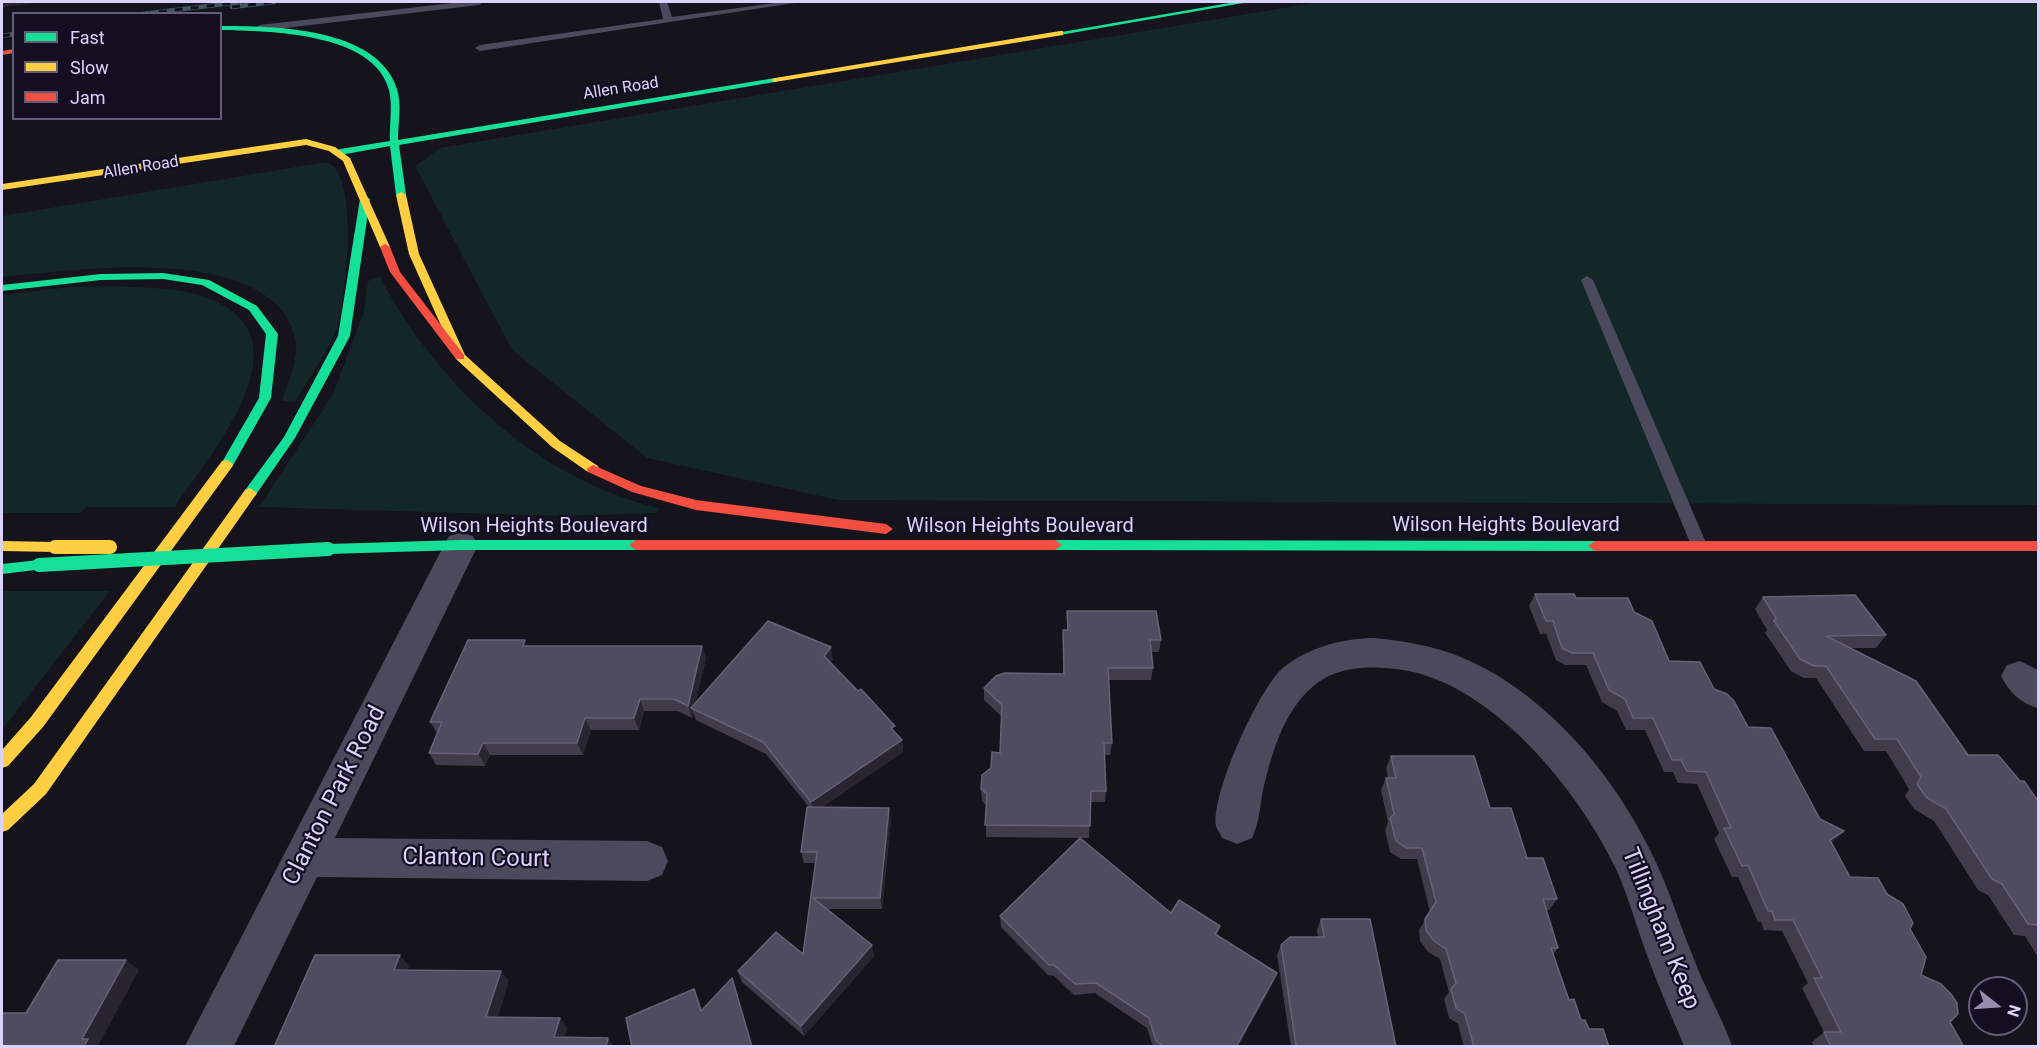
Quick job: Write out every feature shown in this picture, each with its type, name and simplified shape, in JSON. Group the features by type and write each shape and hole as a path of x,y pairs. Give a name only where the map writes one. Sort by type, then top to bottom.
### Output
{"main road":[{"path":"748,70 1172,2"},
{"name":"Allen Road","path":"309,157 1245,2"},
{"path":"222,28 294,31 338,41 372,58 384,71 393,87 390,124 399,190 414,254 460,357"},
{"path":"377,89 384,71"},
{"name":"Allen Road","path":"2,187 340,136"},
{"path":"306,142 340,152 351,166 395,272 460,357 556,444 593,469 637,489 696,505 1025,547"},
{"path":"2,825 40,789 289,438 344,336 365,199"},
{"path":"2,288 102,277 162,276 205,282 253,308 272,334 265,398 225,467 37,722 2,761"},
{"name":"Wilson Heights Boulevard","path":"2,546 328,549 461,545 2038,546"},
{"path":"2,568 328,549"}],"street":[{"name":"Clanton Park Road","path":"208,1047 461,545"},
{"name":"Tillingham Keep","path":"1237,825 1254,751 1292,683 1326,661 1363,652 1389,651 1439,662 1473,679 1507,704 1559,754 1592,793 1621,836 1639,871 1708,1047"},
{"name":"Clanton Court","path":"304,857 647,861"}],"lane":[{"path":"260,28 479,2"},
{"path":"663,2 668,20"},
{"path":"721,2 725,12"},
{"path":"480,48 797,2"},
{"path":"1587,280 1699,545"}],"green space":[{"path":"1319,2 2038,2 2038,505 838,500 647,458 512,350 415,166 440,148"},
{"path":"326,162 337,171 344,188 348,237 344,290 335,333 295,402 282,401 296,353 295,338 279,307 250,287 211,274 167,269 75,270 2,277 2,216"},
{"path":"380,277 403,317 431,355 462,390 496,422 533,451 573,475 615,494 659,508 657,513 564,516 259,507 333,394 364,311 368,281"},
{"path":"117,286 186,292 231,310 250,333 254,361 246,391 232,423 175,507 86,507 80,513 2,513 2,295 70,287"},
{"path":"2,591 110,591 2,730"}],"building":[{"path":"1535,594 1574,594 1576,598 1628,598 1634,612 1652,621 1669,661 1700,662 1714,689 1727,694 1734,701 1748,727 1771,728 1820,819 1844,831 1830,840 1850,877 1878,878 1887,894 1903,904 1913,923 1910,929 1926,957 1921,975 1941,984 1957,1003 1958,1014 1950,1022 1964,1047 1831,1047 1824,1032 1841,1032 1814,978 1822,978 1793,920 1775,920 1772,911 1768,911 1748,865 1742,866 1724,828 1731,828 1706,772 1687,771 1681,760 1672,760 1653,718 1633,718 1625,699 1609,690 1593,653 1572,653 1562,648 1553,621 1546,621"},
{"path":"1855,595 1886,635 1826,636 1916,681 1968,755 1998,755 2020,781 2024,781 2038,801 2038,925 2028,924 2002,884 1992,879 1946,809 1926,797 1917,784 1921,777 1897,739 1875,739 1826,666 1814,666 1800,659 1774,621 1776,618 1763,597"},
{"path":"1067,611 1156,611 1161,640 1150,640 1153,668 1108,668 1112,743 1104,743 1106,791 1091,791 1090,826 985,825 987,794 981,789 982,775 991,768 992,752 1000,753 1002,705 984,688 996,676 1005,673 1064,674 1063,630 1068,630"},
{"path":"768,621 831,647 824,656 858,691 861,689 895,726 891,728 902,740 811,802 763,742 691,708"},
{"path":"468,640 525,640 523,646 702,646 688,706 674,699 640,699 634,718 585,718 577,743 483,743 478,754 429,753 442,722 430,722"},
{"path":"1391,756 1474,756 1490,808 1511,808 1527,858 1543,858 1557,899 1543,899 1558,948 1551,948 1569,1000 1574,999 1581,1020 1585,1020 1589,1029 1603,1029 1609,1047 1474,1047 1465,1014 1456,1008 1451,989 1456,983 1446,949 1434,941 1426,930 1425,919 1436,902 1422,848 1406,848 1396,841 1390,818 1394,814 1386,778 1396,778"},
{"path":"807,807 889,808 880,898 813,898 872,945 801,1026 738,971 776,932 803,954 817,852 801,852"},
{"path":"1080,838 1171,913 1179,900 1220,926 1215,934 1277,973 1236,1047 1165,1047 1156,1041 1149,1018 1096,983 1075,984 1054,965 1049,965 1000,916"},
{"path":"1321,919 1370,919 1396,1047 1298,1047 1296,1045 1281,945 1290,937 1324,937"},
{"path":"315,955 400,955 394,970 501,971 486,1017 560,1018 554,1037 608,1038 606,1047 274,1047"},
{"path":"58,960 126,960 82,1039 88,1039 84,1047 2,1047 2,1013 26,1013"},
{"path":"732,978 752,1047 632,1047 626,1018 694,989 701,1011"}],"railway":[{"path":"159,12 240,2"},
{"path":"232,7 274,2"},
{"path":"2,36 12,34"}],"traffic: fast":[{"path":"1060,33 1245,2"},
{"path":"222,28 264,29 319,37 345,44 368,55 384,70 393,89 395,154 401,195"},
{"path":"340,152 775,80"},
{"path":"250,493 289,438 344,336 365,199"},
{"path":"2,288 101,277 163,276 205,282 253,308 272,334 265,398 227,464"},
{"path":"328,549 461,545 636,545"},
{"path":"1055,545 1595,546"},
{"path":"39,565 328,549"},
{"path":"2,569 39,565"}],"traffic: slow":[{"path":"775,80 1060,33"},
{"path":"2,187 306,142 332,149 347,160 385,247"},
{"path":"401,195 414,254 460,357 556,444 593,469"},
{"path":"2,761 37,722 227,464"},
{"path":"2,825 40,789 250,493"},
{"path":"2,546 55,547"},
{"path":"55,547 110,547"}],"traffic: jam":[{"path":"2,53 12,51"},
{"path":"385,247 395,272 460,357"},
{"path":"593,469 637,489 696,505 886,529"},
{"path":"636,545 1055,545"},
{"path":"1595,546 2038,546"}]}
